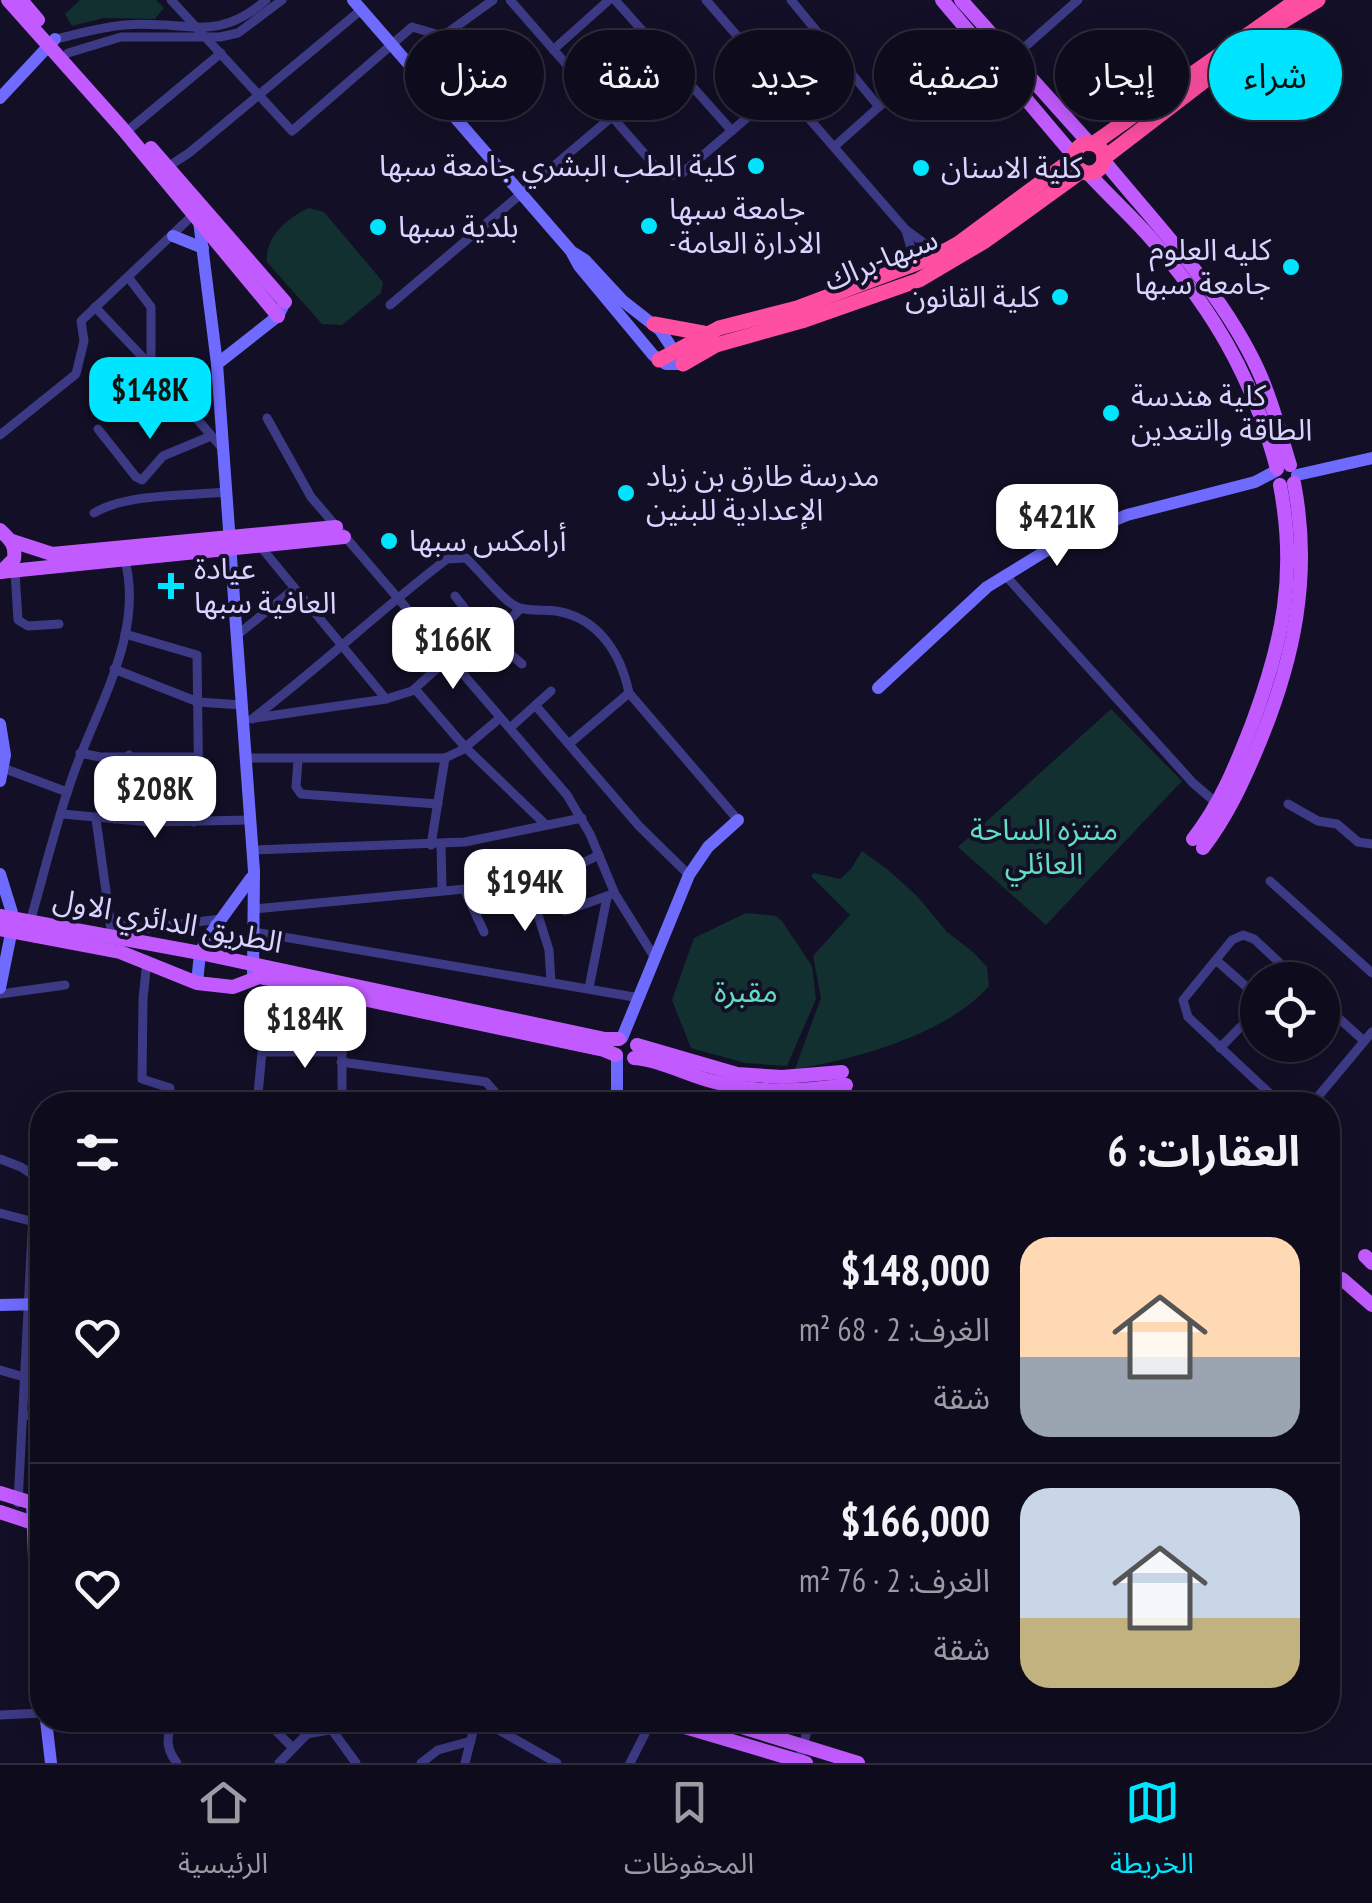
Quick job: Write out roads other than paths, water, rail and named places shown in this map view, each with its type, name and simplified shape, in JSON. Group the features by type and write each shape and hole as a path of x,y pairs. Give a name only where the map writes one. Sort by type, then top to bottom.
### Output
{"highway":[{"path":"1297,0 1275,13 1092,144 1082,146 1080,165 1100,169 1104,159 1275,13 1318,0"},
{"path":"1092,144 1100,148 1104,159"},
{"name":"سبها-براك","path":"673,360 707,334 797,308 947,249 1080,165"},
{"name":"سبها-براك","path":"673,360 918,280 985,241 1080,165"},
{"path":"654,324 707,334"}],"main road":[{"path":"8,0 52,42"},
{"path":"21,0 52,42 282,309"},
{"path":"942,0 966,29"},
{"path":"961,0 987,30"},
{"path":"65,57 132,127 166,173"},
{"path":"1035,83 1092,144"},
{"path":"1035,111 1171,262 1215,322 1257,402 1285,476"},
{"path":"1104,159 1197,274 1245,344 1266,389 1285,476 1288,543 1284,621 1276,658 1222,808 1198,844"},
{"path":"5,572 123,553 340,532"},
{"path":"230,543 260,546 340,532"},
{"path":"4,534 52,554 123,553"},
{"path":"4,534 14,560 5,572"},
{"name":"الطريق الدائري الاول","path":"5,927 30,922 111,930 200,952 348,998 604,1050 627,1049"},
{"name":"الطريق الدائري الاول","path":"5,927 148,960 197,983 233,988 253,971"},
{"name":"الطريق الدائري الاول","path":"253,971 605,1039 627,1049 737,1074 844,1078"},
{"path":"1342,1279 1372,1304"},
{"path":"0,1492 30,1502"},
{"path":"0,1512 30,1522"},
{"path":"707,1732 803,1757 858,1763"},
{"path":"746,1732 803,1757"}],"street":[{"path":"171,0 292,131 412,27 433,35 451,33 493,0"},
{"path":"0,98 52,42 126,25 219,28 233,24 266,0"},
{"path":"32,64 121,37 238,33 282,0"},
{"path":"510,0 564,62"},
{"path":"554,50 612,0 640,30"},
{"path":"706,0 733,30"},
{"path":"791,0 874,100"},
{"path":"1035,38 1078,0"},
{"path":"166,173 357,5 572,252 633,310 654,324 673,360"},
{"path":"132,127 221,53"},
{"path":"695,90 732,131"},
{"path":"835,146 874,111"},
{"path":"390,305 609,120"},
{"path":"613,120 656,168 672,178 744,120"},
{"path":"812,120 905,229 924,243 947,249"},
{"path":"0,436 76,374 84,345 80,323 200,215"},
{"path":"200,215 217,364 242,705 247,720 254,871 253,971"},
{"path":"905,229 912,248 906,268"},
{"path":"173,236 203,248"},
{"path":"572,252 578,266 673,360"},
{"path":"128,278 151,306 151,366"},
{"path":"96,307 223,449"},
{"path":"217,364 282,309"},
{"path":"267,418 299,480 340,532 549,771 582,818 611,895 655,958"},
{"path":"98,429 142,480 163,456 211,436"},
{"path":"878,688 987,587 1058,544 1127,515 1255,482 1372,458"},
{"path":"94,513 126,501 226,492"},
{"path":"260,546 386,698"},
{"path":"30,922 67,792 125,634 132,593 123,553"},
{"path":"247,720 344,645 399,596 447,559 457,556 466,558 520,609 567,613 598,632 619,659 629,693 738,820 708,847 689,875 639,1001 619,1092"},
{"path":"5,572 18,620 28,626 60,624"},
{"path":"1005,574 1193,783 1222,808"},
{"path":"236,636 294,588"},
{"path":"455,596 481,629 522,664"},
{"path":"492,638 520,609"},
{"path":"247,720 386,698 415,689 481,629"},
{"path":"125,634 197,654 199,806 194,822"},
{"path":"114,668 198,702 242,705"},
{"path":"415,689 465,747 546,825"},
{"path":"510,728 551,690"},
{"path":"570,742 629,693"},
{"path":"536,706 640,826 689,875"},
{"path":"246,758 445,758 500,718"},
{"path":"0,724 2,774 67,792"},
{"path":"80,753 198,757"},
{"path":"116,819 129,755"},
{"path":"442,890 436,845 445,758"},
{"path":"298,760 296,787 301,794 438,804"},
{"path":"1288,804 1318,821 1337,824 1358,842 1372,844"},
{"path":"62,814 96,819 250,820"},
{"path":"252,850 436,845 582,818"},
{"path":"96,819 111,930 218,922"},
{"path":"254,909 528,882 568,870 598,855"},
{"path":"197,983 200,952 254,871"},
{"path":"1270,881 1372,973"},
{"path":"528,882 550,950 551,982"},
{"path":"1,888 6,962 0,991 65,985"},
{"path":"464,889 484,932"},
{"path":"565,911 611,895"},
{"path":"589,988 611,895"},
{"path":"218,922 222,938 230,944 238,945 254,935 589,988 639,1001"},
{"path":"1268,1092 1188,1016 1183,1006 1186,994 1232,940 1249,936 1276,962"},
{"path":"148,960 143,999 142,1079 170,1088 170,1092"},
{"path":"1216,960 1240,982"},
{"path":"342,1092 348,998"},
{"path":"1340,1019 1364,1041"},
{"path":"1220,1048 1240,1027"},
{"path":"1322,1092 1372,1032"},
{"path":"258,1092 262,1052 342,1057 480,1080 494,1092"},
{"path":"844,1078 848,1092"},
{"path":"0,1159 30,1174"},
{"path":"0,1213 30,1221"},
{"path":"0,1305 30,1305"},
{"path":"30,1341 22,1415 30,1492"},
{"path":"0,1370 24,1377"},
{"path":"22,1415 30,1415"},
{"path":"16,1517 30,1503"},
{"path":"0,1715 30,1714"},
{"path":"47,1732 51,1763"},
{"path":"170,1732 168,1746 177,1763"},
{"path":"277,1732 292,1747"},
{"path":"279,1763 307,1734 320,1732"},
{"path":"333,1732 356,1763"},
{"path":"465,1763 474,1732"},
{"path":"495,1732 557,1763"},
{"path":"630,1763 646,1732"},
{"path":"803,1757 808,1732"},
{"path":"422,1763 438,1750 471,1741"}],"place":[{"name":"كلية الطب البشري جامعة سبها","path":"756,166"},
{"name":"كلية الاسنان","path":"921,168"},
{"name":"جامعة سبها -الادارة العامة","path":"649,226"},
{"name":"بلدية سبها","path":"378,227"},
{"name":"كليه العلوم جامعة سبها","path":"1291,267"},
{"name":"كلية القانون","path":"1060,297"},
{"name":"كلية هندسة الطاقة والتعدين","path":"1111,413"},
{"name":"مدرسة طارق بن زياد الإعدادية للبنين","path":"626,493"},
{"name":"أرامكس سبها","path":"389,541"},
{"name":"عيادة العافية سبها","path":"171,586"}],"park label":[{"name":"منتزه الساحة العائلي","path":"1044,847"},
{"name":"مقبرة","path":"746,992"}]}
